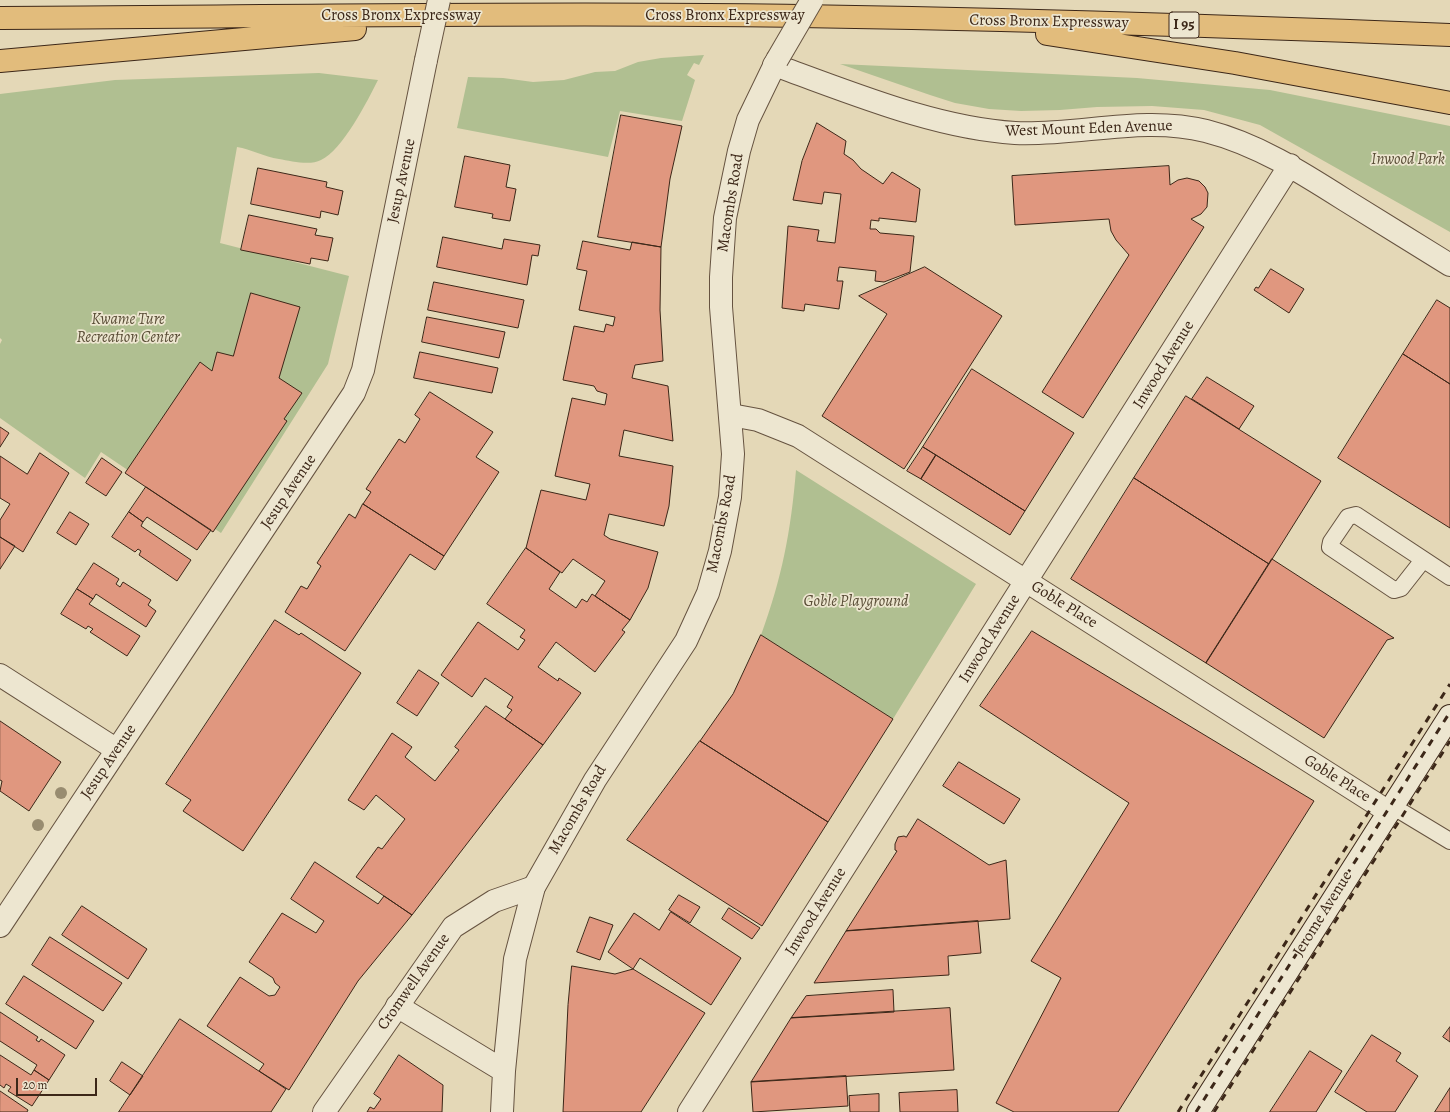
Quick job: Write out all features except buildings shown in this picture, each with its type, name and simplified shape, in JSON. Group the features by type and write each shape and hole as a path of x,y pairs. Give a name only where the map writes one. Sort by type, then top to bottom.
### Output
{"highway":[{"name":"Cross Bronx Expressway","path":"0,18 511,15 919,18 1450,35"},
{"path":"0,61 511,15"},
{"path":"919,18 1047,34 1195,56 1450,103"}],"street":[{"name":"Jesup Avenue","path":"0,926 348,403 360,382 439,0"},
{"name":"Macombs Road","path":"502,1112 504,1071 515,959 534,887 595,780 686,640 708,593 720,551 730,497 733,454 721,307 720,277 725,218 737,157 748,120 776,62 812,0"},
{"name":"West Mount Eden Avenue","path":"776,62 920,115 969,127 988,130 1037,133 1130,125 1168,125 1185,127 1224,136 1246,144 1290,166 1450,265"},
{"name":"Inwood Avenue","path":"689,1112 1290,166"},
{"name":"Goble Place","path":"731,415 764,422 798,436 1027,582 1390,809"},
{"path":"0,675 117,750"},
{"name":"Jerome Avenue","path":"1198,1112 1450,716"},
{"name":"Cromwell Avenue","path":"324,1112 453,927 494,902 534,887"},
{"path":"398,1006 504,1071"}],"lane":[{"path":"1423,560 1401,588 1394,590 1330,547 1331,542 1348,517 1356,515 1450,577"},
{"path":"1390,809 1450,841"}],"green space":[{"path":"704,55 699,65 694,63 687,75 695,80 682,121 620,111 608,157 457,128 468,77 503,78 533,82 564,80 595,72 615,71 638,62 661,58"},
{"name":"Inwood Park","path":"840,64 1137,78 1270,90 1450,126 1450,232 1260,125 1204,110 1152,106 1021,111 989,109 955,103"},
{"name":"Kwame Ture Recreation Center","path":"319,73 378,80 346,136 329,155 317,162 295,162 273,158 237,147 220,243 349,276 328,364 221,533 101,452 85,478 0,418 0,344 2,340 0,338 0,94 115,80"},
{"name":"Goble Playground","path":"796,470 976,584 893,719 761,635 780,574 788,534"}],"railway":[{"path":"1178,1112 1450,684"},
{"path":"1196,1112 1450,712"},
{"path":"1214,1112 1450,741"}]}
